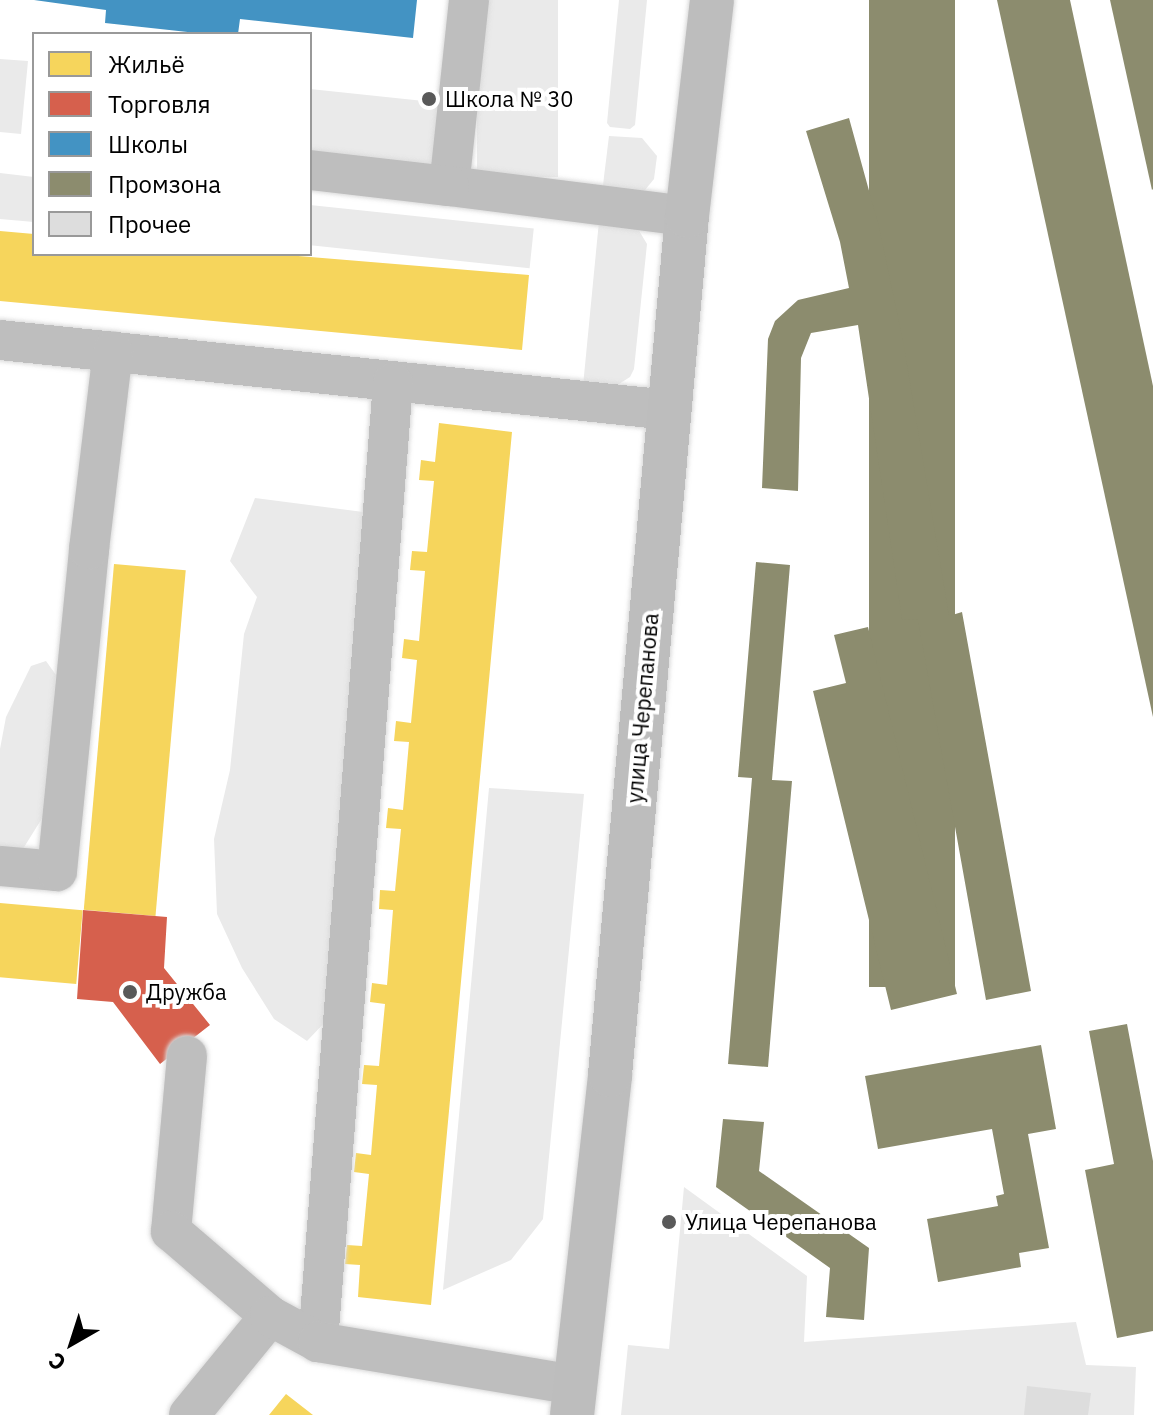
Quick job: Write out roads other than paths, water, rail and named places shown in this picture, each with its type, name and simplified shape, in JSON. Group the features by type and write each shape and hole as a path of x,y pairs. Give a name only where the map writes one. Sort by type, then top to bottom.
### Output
{"main road":[{"name":"улица Черепанова","path":"574,1400 610,1075 687,216 712,0"}],"lane":[{"path":"449,186 469,0"},
{"path":"312,170 687,216"},
{"path":"0,340 669,410"},
{"path":"0,866 57,871 89,549 113,351"},
{"path":"318,1342 393,383"},
{"path":"187,1056 171,1231 270,1316 318,1342 574,1400"},
{"path":"189,1415 270,1316"}],"place":[{"name":"Школа № 30","path":"429,99"},
{"name":"Дружба","path":"130,992"},
{"name":"Улица Черепанова","path":"669,1222"}]}
